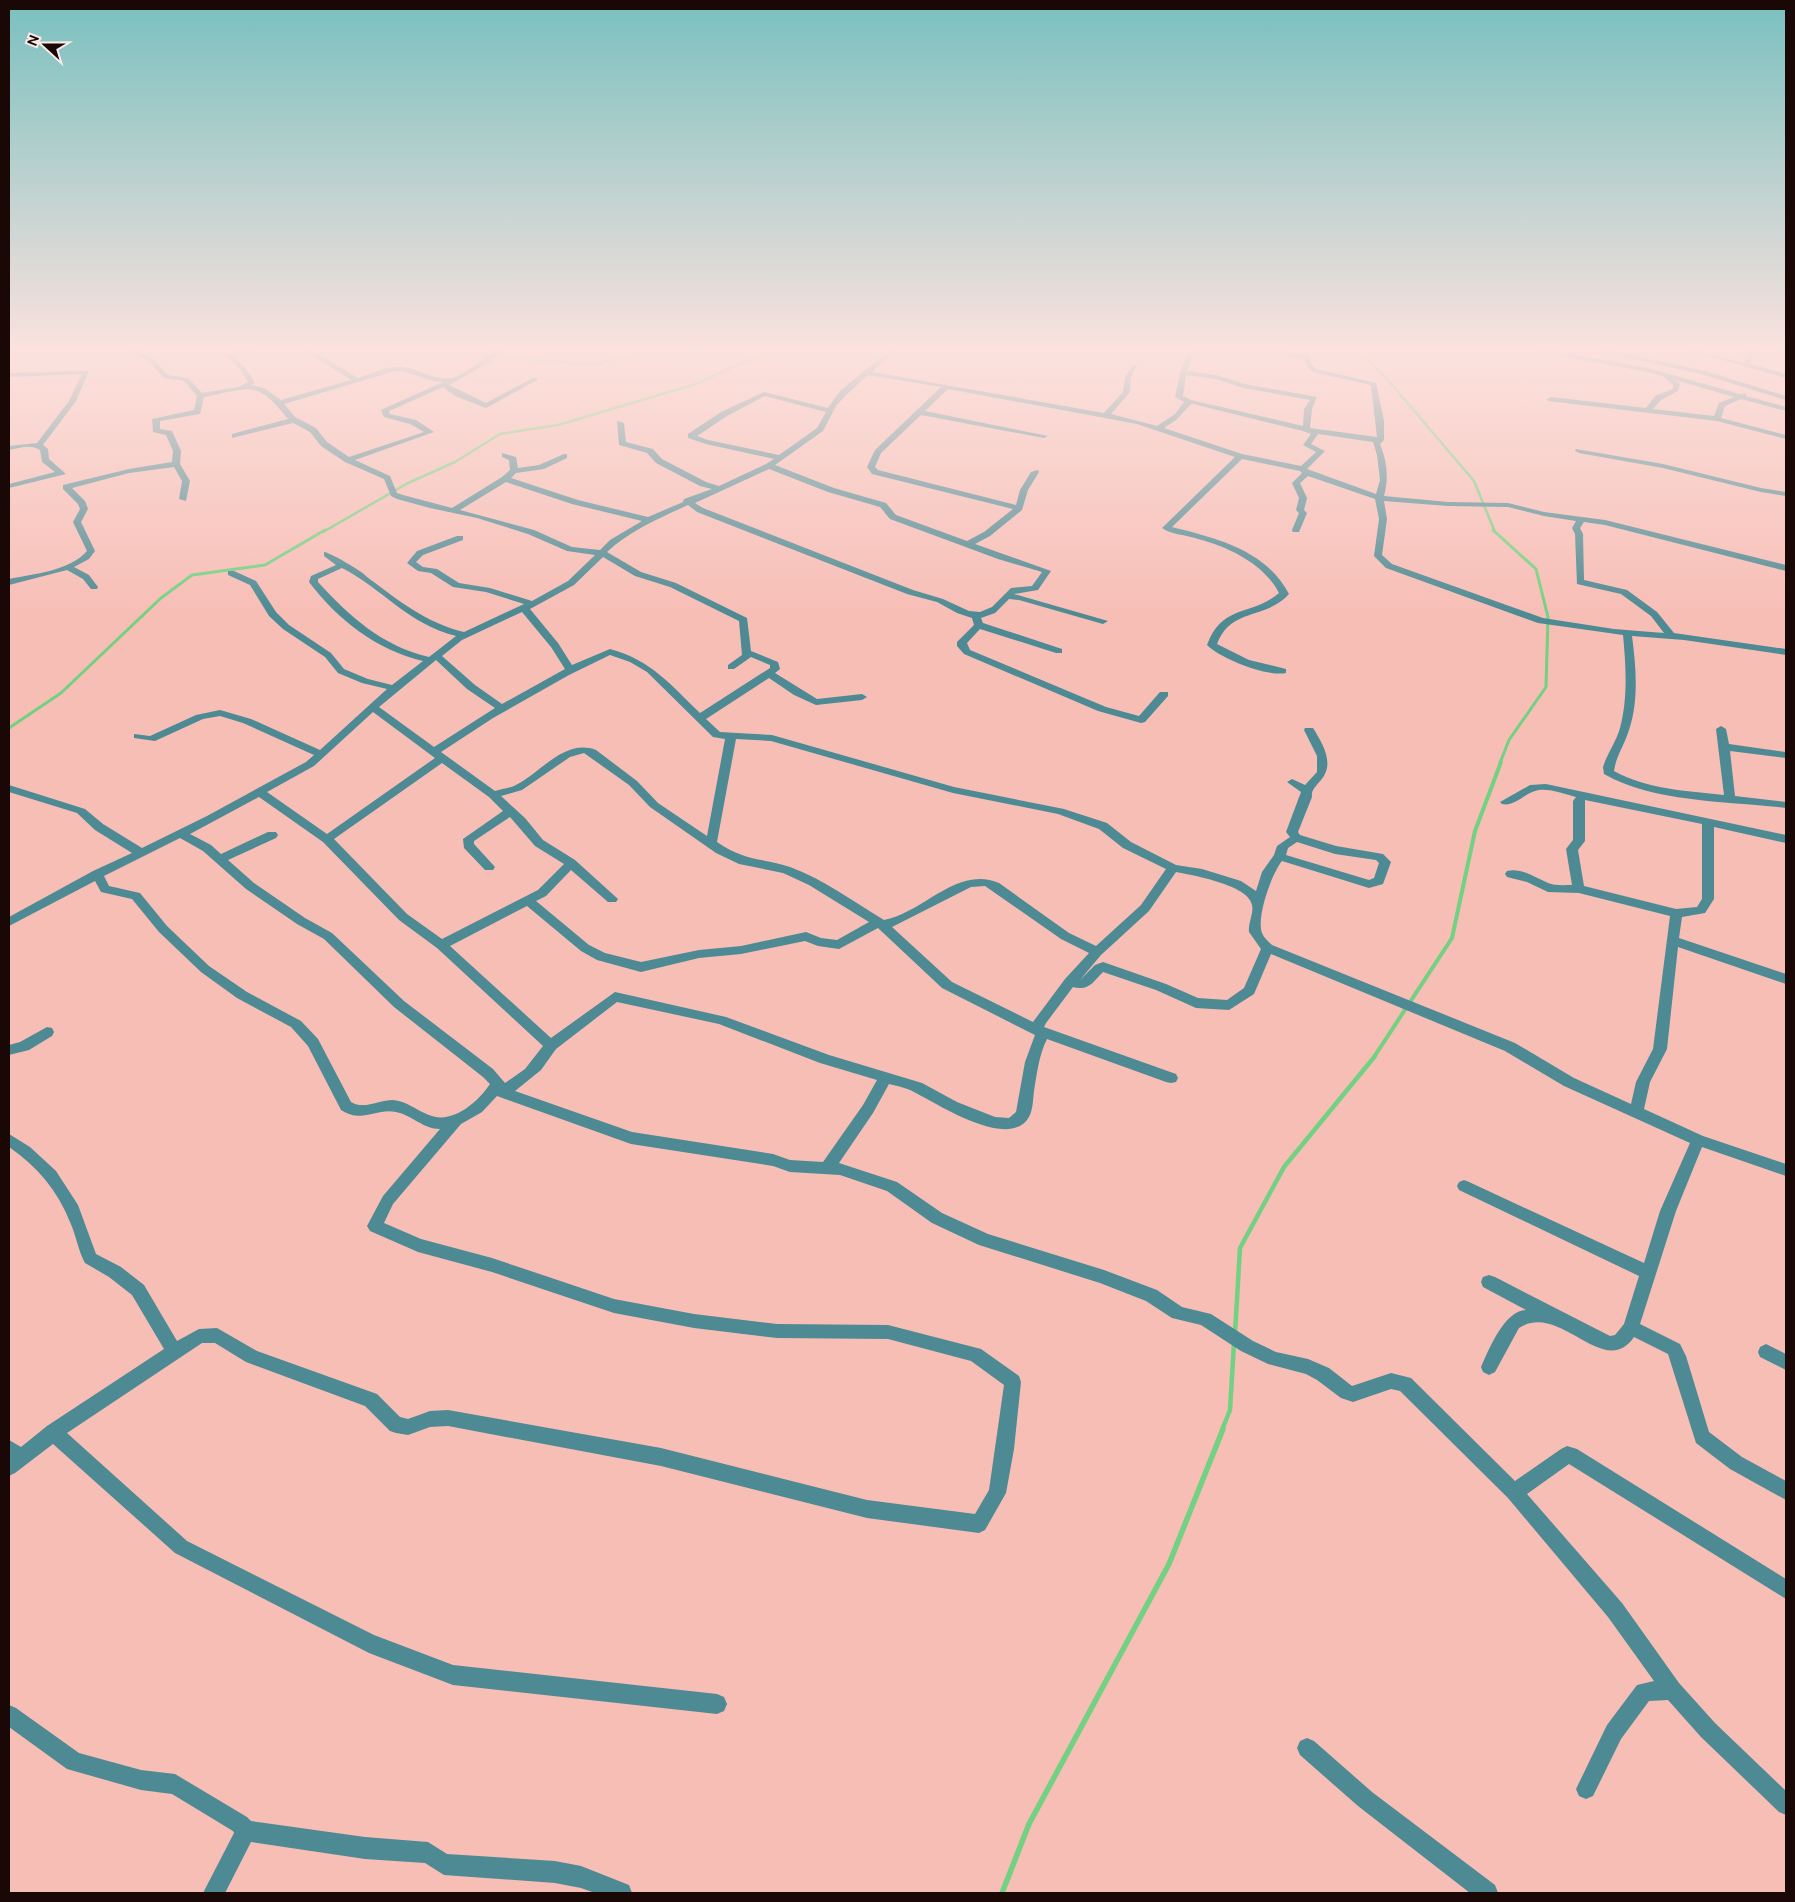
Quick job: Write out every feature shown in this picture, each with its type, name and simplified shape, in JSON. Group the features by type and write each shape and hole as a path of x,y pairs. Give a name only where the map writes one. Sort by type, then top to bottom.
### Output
{"street":[{"path":"39,445 45,437"},
{"path":"171,437 177,450 176,464 186,481 183,499"},
{"path":"318,437 324,444 348,460 387,478 397,496 531,532 570,549 602,553 638,574 673,585 744,620 746,658 731,667"},
{"path":"348,460 416,437"},
{"path":"621,437 622,443 650,451 659,461 703,484 719,488"},
{"path":"693,437 706,442 782,458"},
{"path":"9,922 97,874 181,834 310,764 394,688 464,635 528,606 571,583 614,542 649,520 687,501 769,466 810,437"},
{"path":"893,437 878,452 871,467 875,472 1019,508"},
{"path":"1180,437 1240,456 1305,471 1379,498 1448,504 1496,503 1605,523 1786,568"},
{"path":"1296,530 1303,513 1300,510 1303,498 1296,483 1321,451 1307,445 1312,437"},
{"path":"1342,437 1380,440"},
{"path":"1381,437 1376,443 1381,455 1384,480 1379,498 1382,519 1378,556 1384,562 1541,621 1786,652"},
{"path":"9,448 39,445 44,449 45,460 58,474 9,486"},
{"path":"1579,451 1655,464 1761,490 1786,494"},
{"path":"505,455 513,458 509,473"},
{"path":"454,510 509,473 542,466 564,456"},
{"path":"1240,456 1166,528 1209,538 1244,552 1278,580 1284,594 1270,606 1240,614 1226,621 1216,632 1212,645 1224,654 1261,668 1283,671"},
{"path":"9,582 68,567 83,560 90,551 76,522 84,509 82,503 66,487 129,471 176,464"},
{"path":"769,466 831,490 883,505 887,513 893,517 967,545 1046,569 1034,588 1014,590 1008,598 977,620 962,642 962,646 967,652 1102,709 1141,720 1164,694"},
{"path":"967,545 987,534 1019,508 1024,490 1035,472"},
{"path":"509,473 575,502 649,520"},
{"path":"687,501 700,510 910,592 934,598 977,620 1059,651"},
{"path":"1581,520 1576,528 1579,534 1580,582 1624,592 1654,614 1671,636"},
{"path":"460,538 420,553 411,563 421,569 434,572 456,585 487,590 528,606"},
{"path":"327,554 342,565 362,575 409,613 442,631 464,635"},
{"path":"342,565 314,578 313,582 356,626 408,657 433,657 500,707"},
{"path":"68,567 86,577 94,587"},
{"path":"231,573 253,583 272,614 286,627 328,655 341,671 365,681 394,688"},
{"path":"1008,598 1019,597 1103,621"},
{"path":"528,606 530,620 554,643 563,661 570,669"},
{"path":"1627,633 1631,660 1631,695 1621,740 1611,759 1608,772 1643,786 1786,805"},
{"path":"327,839 439,755 464,729 570,669 610,652 633,660 650,670 717,735 772,738 952,790 1060,811 1097,823 1127,845 1173,868 1202,873 1237,884 1253,895 1260,906"},
{"path":"700,718 775,669 775,664 746,652"},
{"path":"770,674 798,693 816,702 862,697"},
{"path":"372,708 493,796 510,811 539,843 571,863 612,899"},
{"path":"138,736 151,739 200,717 220,713 247,721 321,754"},
{"path":"1722,729 1730,798"},
{"path":"1281,857 1369,884 1379,881 1385,862 1379,857 1334,850 1296,838 1292,832 1306,797 1306,791 1322,772 1322,756 1309,730"},
{"path":"711,843 732,735"},
{"path":"1724,747 1786,755"},
{"path":"493,796 518,788 566,754 584,749 592,752 633,783 654,805 711,843 743,861 786,870 813,882 880,924 946,985 1040,1031 1171,1078"},
{"path":"1292,782 1306,791"},
{"path":"1506,802 1534,787 1540,786 1786,839"},
{"path":"9,788 81,811 100,827 141,853"},
{"path":"259,792 327,839 404,917 441,945 551,1045"},
{"path":"1579,889 1572,850 1579,841 1579,802 1581,797 1589,796"},
{"path":"489,867 468,845 469,839 510,811"},
{"path":"1511,874 1531,879 1548,888 1579,889 1636,901 1676,913 1701,910 1708,899 1708,823"},
{"path":"181,834 208,848 250,886 301,921 328,936 399,1004 488,1072 499,1087 631,1138 773,1160 790,1166 840,1169 892,1186 937,1218 984,1240 1104,1277 1123,1286 1151,1295 1178,1312 1205,1319 1247,1346 1274,1360 1308,1367 1353,1394 1391,1381 1406,1384 1514,1492 1615,1610 1672,1690 1708,1730 1786,1805"},
{"path":"221,859 272,835"},
{"path":"1296,838 1283,846 1281,857 1269,870 1255,929 1260,941 1268,948 1510,1047 1569,1082 1698,1140 1786,1170"},
{"path":"441,945 542,893 571,863"},
{"path":"97,874 105,888 136,896 163,929 205,969 242,994 296,1024 313,1043 346,1106 351,1111 358,1112 392,1106 406,1109 426,1121 440,1124 457,1119 474,1110 499,1087 511,1087 530,1072 545,1056 551,1045 615,997 721,1020 825,1059 917,1086 952,1106 994,1123 1012,1124 1024,1115 1030,1081 1030,1066 1040,1031 1040,1021 1096,952 1145,908 1173,868"},
{"path":"528,900 552,922 593,953 601,957 641,967 699,954 741,950 806,936 818,942 839,945 880,924 892,923 976,881 995,886 1065,936 1096,952"},
{"path":"1636,1112 1643,1082 1660,1049 1676,913"},
{"path":"1672,940 1786,979"},
{"path":"1070,982 1082,985 1103,967 1161,987 1190,1001 1229,1005 1250,991 1268,948"},
{"path":"9,1050 24,1046 47,1032"},
{"path":"827,1168 868,1109 885,1078"},
{"path":"13,1458 199,1336 217,1335 252,1357 371,1400 396,1425 408,1427 430,1419 448,1418 661,1457 867,1509 980,1524 996,1493 1005,1449 1013,1382 975,1354 888,1332 777,1331 694,1321 614,1306 492,1265 418,1245 375,1226 388,1200 457,1119"},
{"path":"9,1140 28,1151 61,1186 82,1229 90,1258 114,1272 138,1290 175,1352"},
{"path":"1489,1282 1605,1343 1614,1345 1621,1342 1630,1327 1668,1211 1698,1140"},
{"path":"1464,1186 1649,1273"},
{"path":"1489,1367 1513,1323 1522,1317 1553,1316"},
{"path":"1630,1327 1674,1349 1678,1356 1702,1437 1736,1463 1786,1492"},
{"path":"1766,1352 1786,1362"},
{"path":"53,1432 181,1547 369,1643 454,1675 717,1704"},
{"path":"1514,1492 1567,1455 1571,1455 1786,1590"},
{"path":"1586,1789 1614,1732 1644,1692 1672,1690"},
{"path":"9,1715 74,1762 141,1780 174,1784 240,1824 246,1831 365,1848 428,1853 444,1864 555,1872 580,1877 621,1893"},
{"path":"1307,1748 1365,1800 1487,1893"},
{"path":"214,1893 246,1831"}],"waterway":[{"path":"323,532 408,483 455,462 496,437"},
{"path":"1436,437 1474,481 1495,532"},
{"path":"9,728 61,693 161,598 192,575 265,565 325,530"},
{"path":"1495,532 1536,569 1548,617 1546,687 1509,740 1500,763"},
{"path":"1374,1057 1452,938 1475,831 1501,762"},
{"path":"1235,1333 1240,1248 1284,1167 1375,1056"},
{"path":"1222,1430 1230,1410 1234,1343"},
{"path":"1002,1893 1029,1824 1169,1564 1223,1429"}]}
